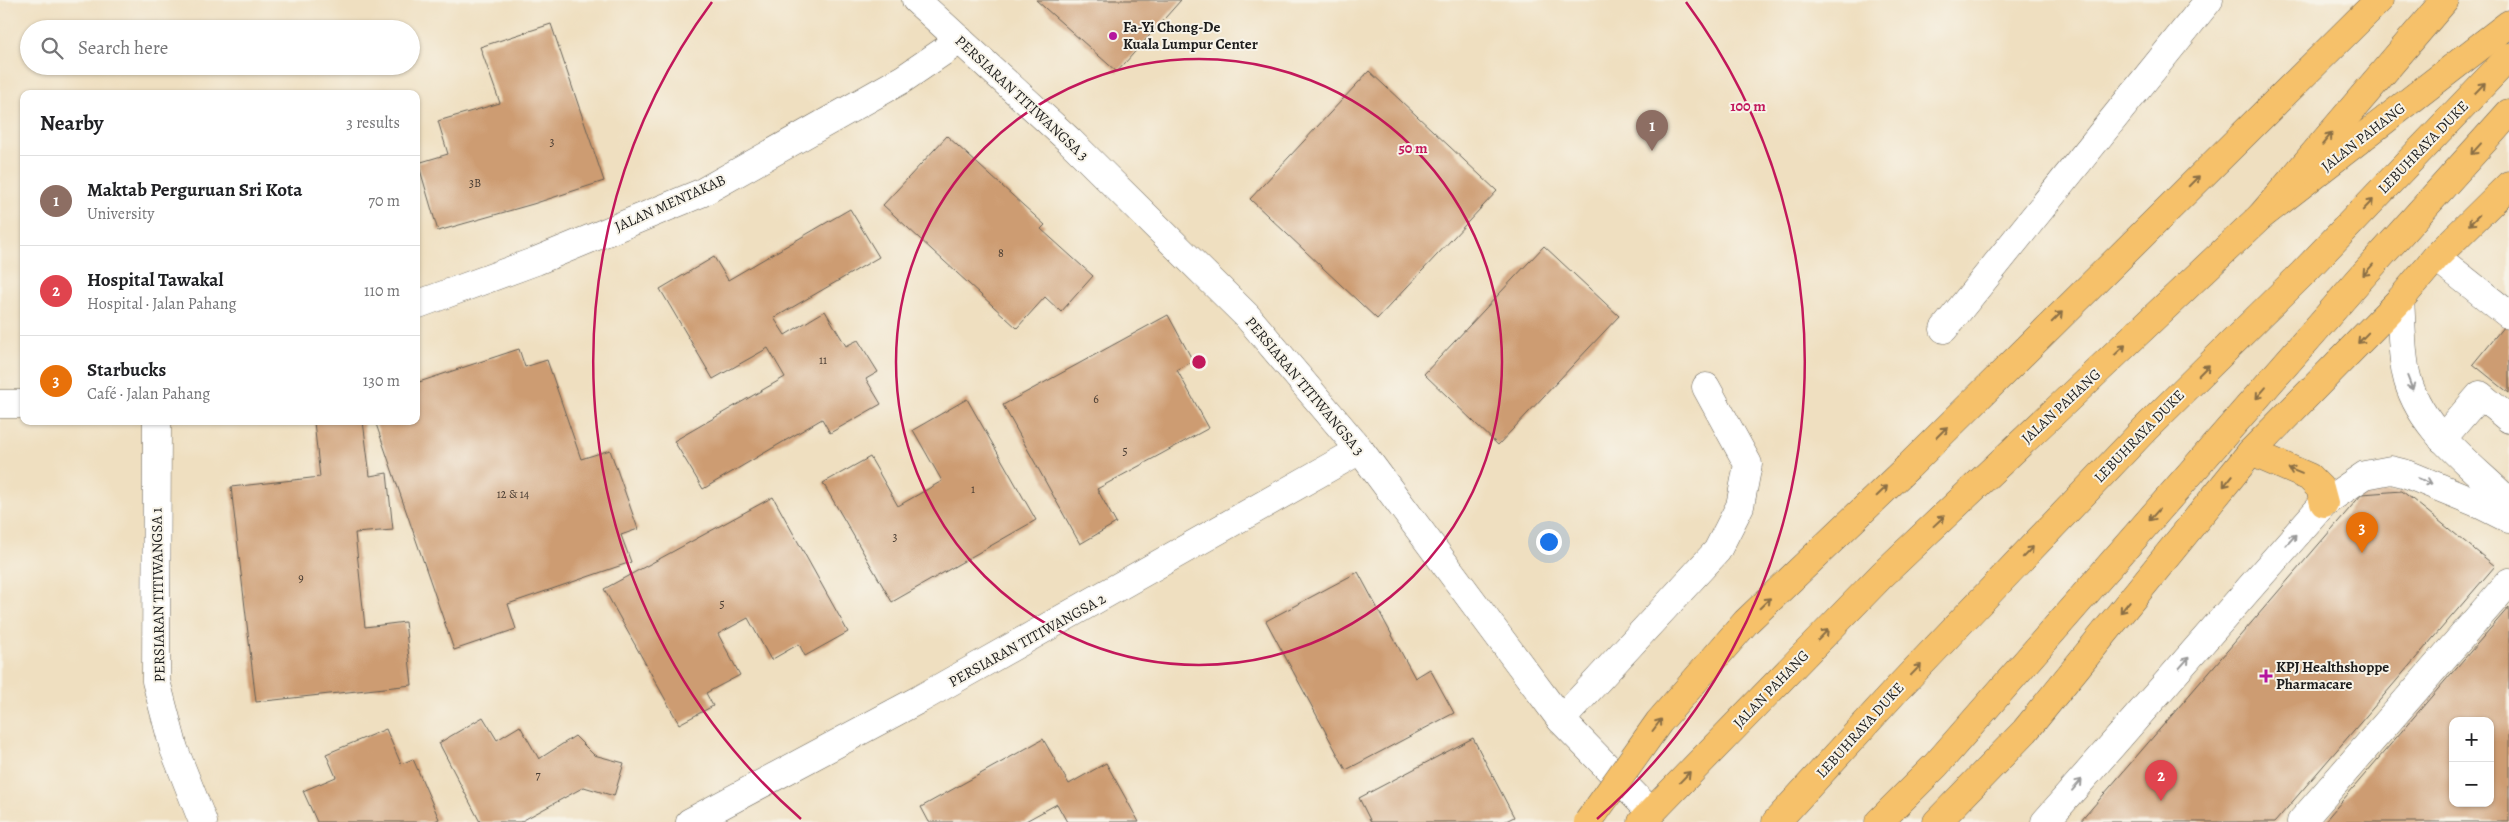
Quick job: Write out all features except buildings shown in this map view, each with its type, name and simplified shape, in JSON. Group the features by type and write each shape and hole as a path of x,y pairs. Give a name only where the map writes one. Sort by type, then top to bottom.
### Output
{"main road":[{"path":"2309,68 2354,0"},
{"path":"1588,822 1659,722 1746,622 1908,467 2159,215 2379,0"},
{"path":"2262,216 2445,0"},
{"name":"JALAN PAHANG","path":"1647,817 1882,575 2262,216 2509,24"},
{"name":"LEBUHRAYA DUKE","path":"1776,822 1898,688 2145,430 2303,273 2509,57"},
{"path":"1878,822 1936,765 2359,280 2509,113"},
{"path":"1937,822 2025,731 2251,452 2400,300 2436,257 2509,185"},
{"path":"2251,452 2309,476 2320,488 2324,503"}],"street":[{"name":"PERSIARAN TITIWANGSA 3","path":"916,0 1070,141 1247,316 1360,450 1561,720 1647,817"},
{"path":"1944,329 2209,0"},
{"name":"JALAN MENTAKAB","path":"420,304 536,261 701,193 902,78 960,40"},
{"path":"2436,257 2509,315"},
{"path":"2400,300 2406,373 2420,410 2442,438 2509,502"},
{"path":"1561,720 1717,551 1740,506 1748,464 1706,387"},
{"path":"2442,438 2480,395 2509,419"},
{"path":"0,404 20,404"},
{"name":"PERSIARAN TITIWANGSA 1","path":"157,425 156,681 174,749 203,822"},
{"name":"PERSIARAN TITIWANGSA 2","path":"690,822 920,699 1360,450"},
{"path":"2045,822 2324,503 2365,475 2391,470 2407,474 2475,502 2509,519"},
{"path":"2301,822 2509,582"}],"place":[{"name":"Fa-Yi Chong-De Kuala Lumpur Center","path":"1113,36"},
{"name":"Maktab Perguruan Sri Kota","path":"1652,151"},
{"name":"Starbucks","path":"2362,553"},
{"name":"KPJ Healthshoppe Pharmacare","path":"2266,676"},
{"name":"Hospital Tawakal","path":"2161,801"}]}
